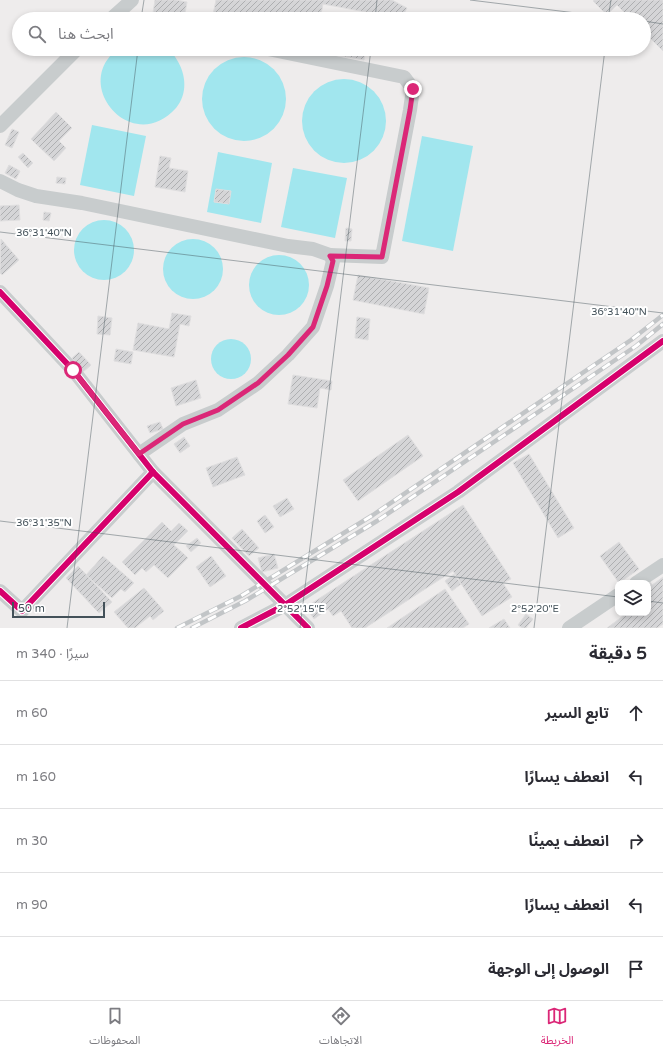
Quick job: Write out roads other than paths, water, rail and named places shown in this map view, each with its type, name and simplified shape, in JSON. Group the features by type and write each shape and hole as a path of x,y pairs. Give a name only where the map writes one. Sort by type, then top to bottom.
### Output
{"street":[{"path":"119,12 132,0"},
{"path":"0,126 70,56"},
{"path":"0,181 18,190 36,196 82,203 288,246 313,249 330,256 382,257 413,89 404,77 302,56"},
{"path":"139,454 183,424 218,410 258,383 288,355 313,327 327,286 333,261 330,256"},
{"path":"0,292 73,370 153,472 308,628"},
{"path":"241,628 285,606 458,492 663,341"},
{"path":"0,592 22,611 153,472"},
{"path":"640,580 663,565"},
{"path":"569,628 615,597"}],"water":[{"path":"112,56 174,56 184,78 184,90 180,102 176,108 159,121 142,124 126,120 112,110 104,96 101,80 105,64"},
{"path":"244,57 252,58 267,64 279,76 285,91 285,107 279,122 267,134 252,140 244,141 236,140 221,134 209,122 203,107 202,99 203,91 209,76 221,64 236,58"},
{"path":"344,79 352,80 367,86 379,98 385,113 385,129 379,144 367,156 352,162 344,163 336,162 321,156 309,144 303,129 302,121 303,113 309,98 321,86 336,80"},
{"path":"92,125 146,136 134,196 80,185"},
{"path":"422,136 473,146 453,251 402,241"},
{"path":"218,152 272,163 261,223 207,212"},
{"path":"293,168 347,178 335,238 281,227"},
{"path":"104,220 121,225 129,233 134,250 129,267 121,275 104,280 87,275 79,267 74,250 79,233 87,225"},
{"path":"193,239 210,244 218,252 223,269 218,286 210,294 193,299 176,294 168,286 163,269 168,252 176,244"},
{"path":"279,255 296,260 304,268 309,285 304,302 296,310 279,315 262,310 254,302 249,285 254,268 262,260"},
{"path":"231,339 239,341 245,345 249,351 251,359 249,367 245,373 239,377 231,379 223,377 217,373 213,367 211,359 213,351 217,345 223,341"}],"railway":[{"path":"177,628 241,596 373,515 631,340 663,315"},
{"path":"192,628 245,601 377,521 636,346 663,324"}]}
